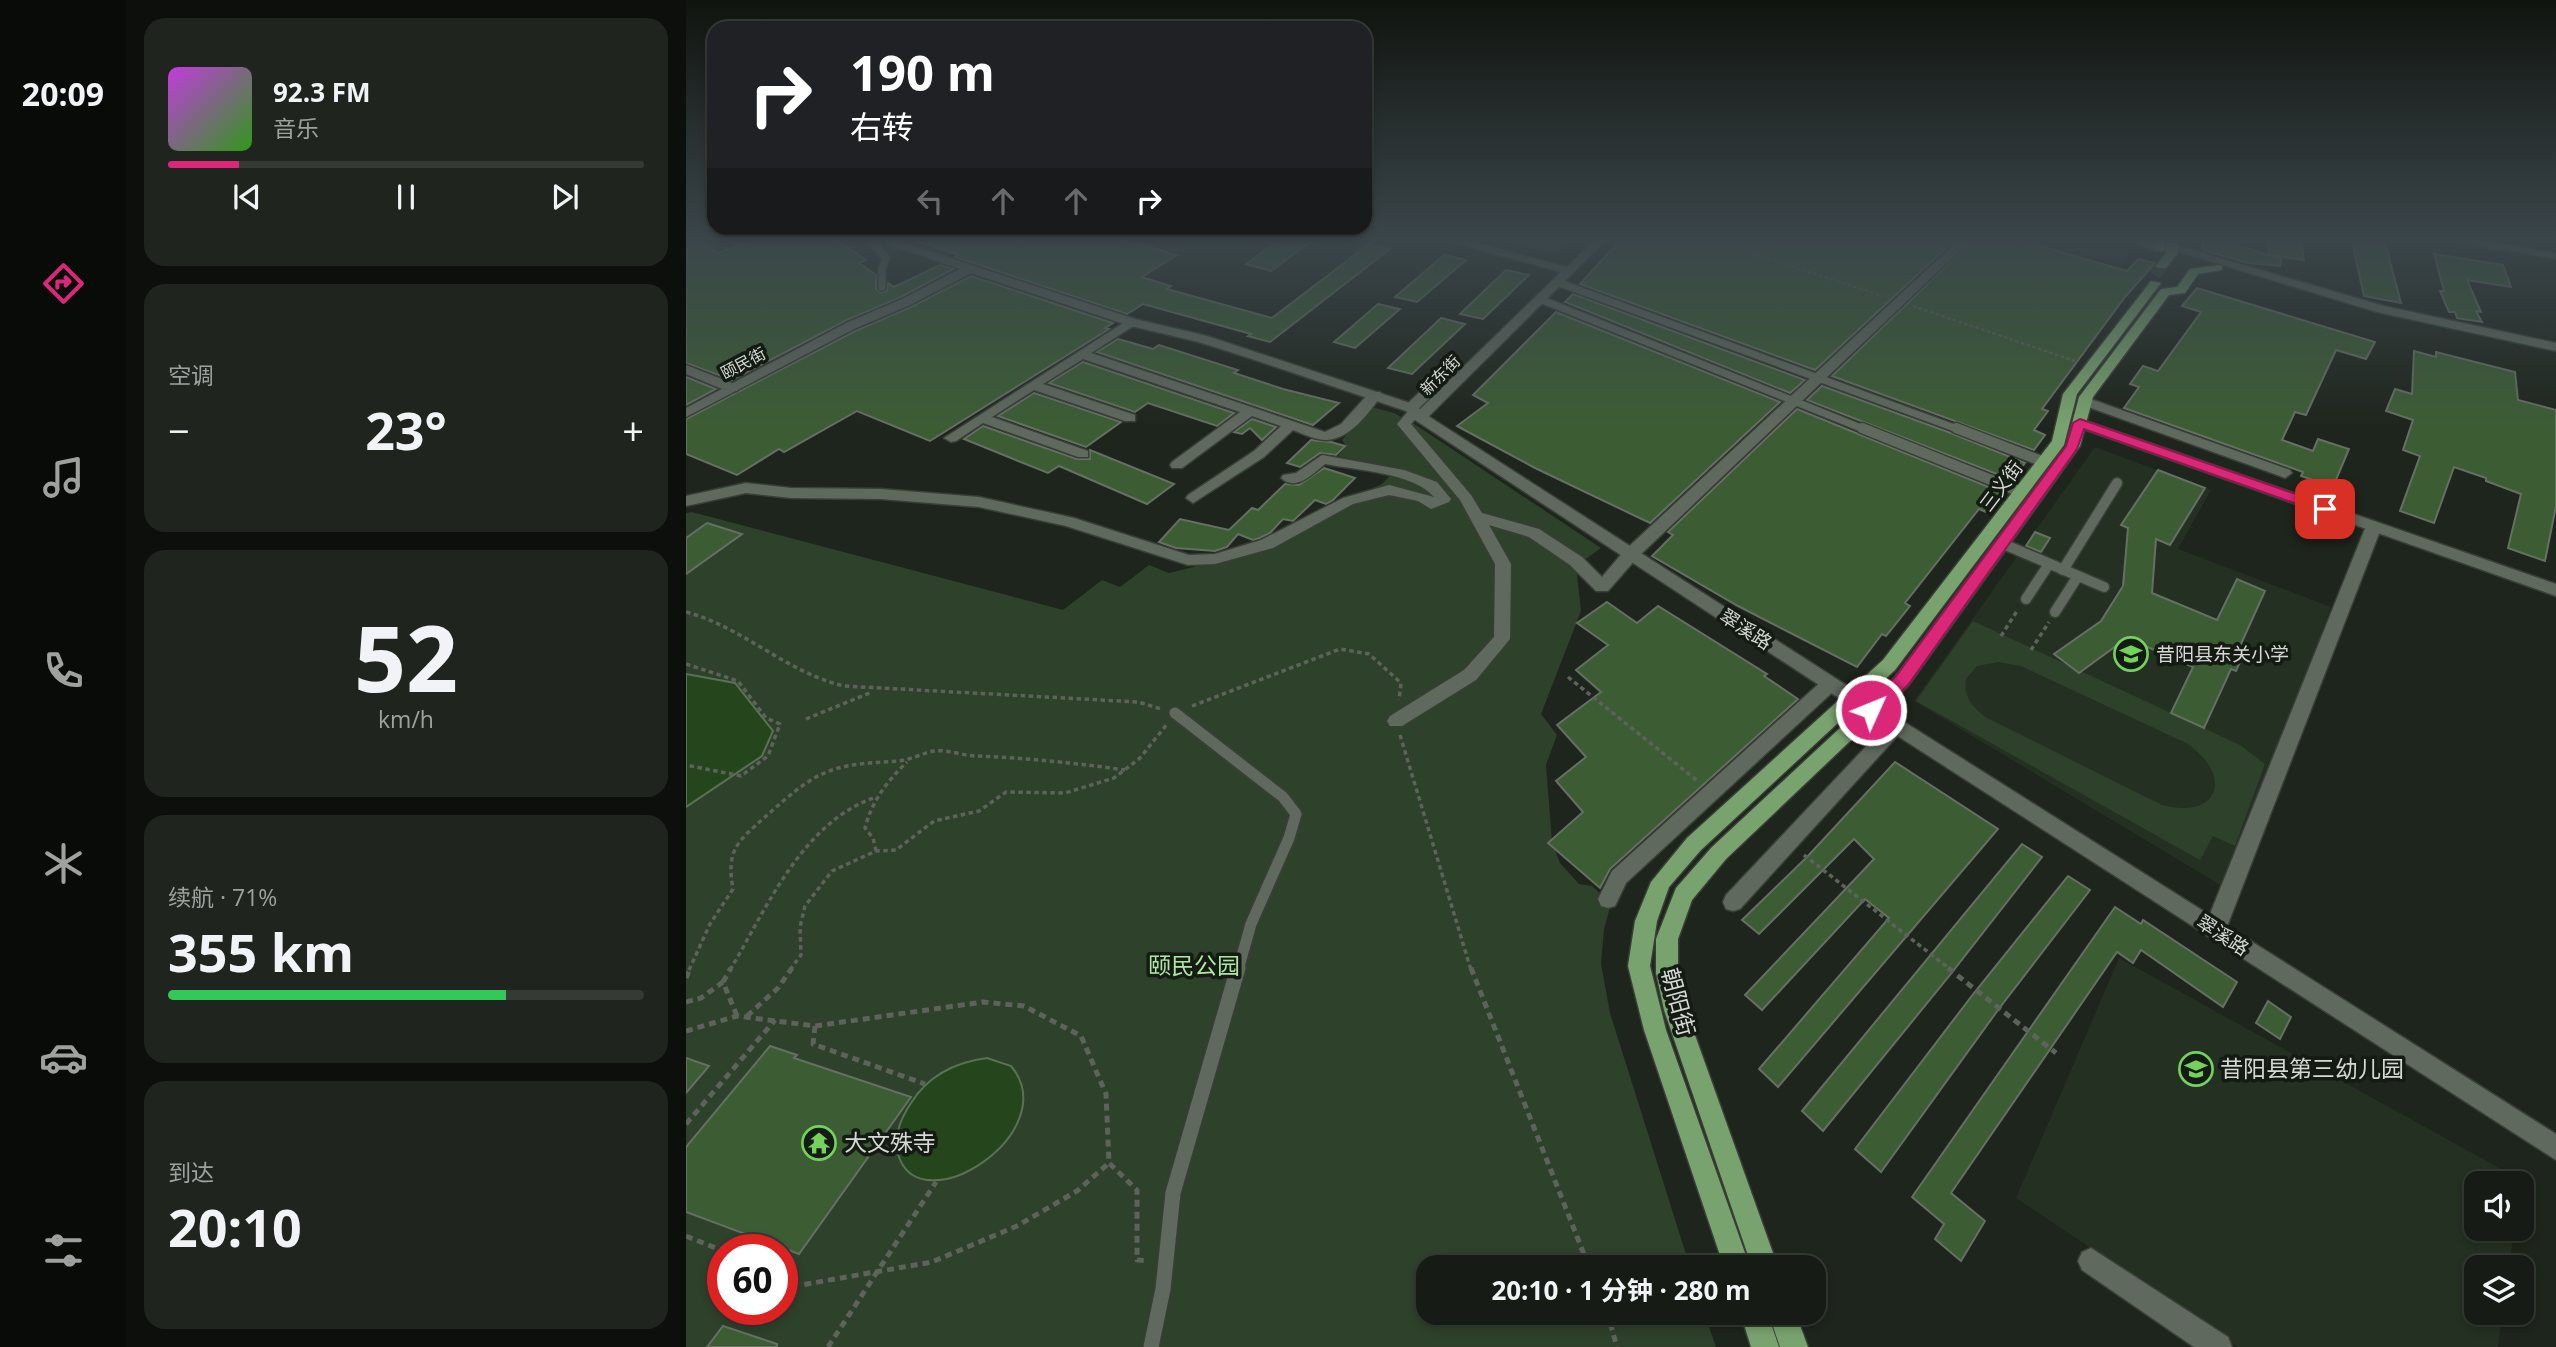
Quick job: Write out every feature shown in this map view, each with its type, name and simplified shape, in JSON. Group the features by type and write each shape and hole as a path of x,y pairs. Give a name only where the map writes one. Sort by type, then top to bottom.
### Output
{"main road":[{"name":"三义街","path":"1863,705 1889,664 2059,442 2070,394 2142,301"},
{"name":"三义街","path":"1863,705 1902,681 2073,446 2085,401 2146,301"},
{"name":"朝阳街","path":"1733,1255 1655,1030 1639,966 1646,921 1661,882 1694,844 1825,722 1863,705"},
{"name":"朝阳街","path":"1761,1255 1675,1010 1667,973 1667,940 1683,895 1719,853 1842,734 1863,705"},
{"path":"1757,1325 1765,1347"},
{"path":"1786,1325 1794,1347"}],"street":[{"name":"颐民街","path":"686,413 850,326 908,301"},
{"name":"翠溪路","path":"1065,301 1131,322 1203,339 1375,395 1416,413 1830,684 2556,1148"},
{"name":"新东街","path":"1416,413 1530,301"},
{"name":"新东街","path":"1416,413 1537,301"},
{"path":"1478,517 1534,533 1576,561 1602,587 1630,555 1798,401 1902,301"},
{"path":"2332,301 2429,329 2556,359"},
{"path":"2354,301 2556,347"},
{"path":"951,438 1131,322"},
{"path":"1081,354 1324,436 1335,435 1344,430 1375,395"},
{"path":"686,369 733,388"},
{"path":"1032,385 1130,418"},
{"path":"2085,401 2285,472"},
{"path":"1177,465 1250,411"},
{"path":"1396,721 1471,675 1502,639 1503,564 1478,517 1442,468 1404,424 1416,413"},
{"path":"981,418 1083,454"},
{"path":"2080,423 2556,590"},
{"path":"1193,498 1259,454 1291,425"},
{"path":"686,501 746,488 791,493 881,494 979,502 1069,522 1188,560 1215,559 1267,544 1348,501 1389,490 1414,494 1431,504 1444,499 1432,485 1399,473 1322,458 1300,478 1287,478"},
{"path":"2215,929 2374,526"},
{"path":"1608,899 1619,877 1830,684"},
{"path":"1733,902 1896,726"},
{"path":"2091,1261 2218,1347"}],"lane":[{"path":"1544,301 2021,492"},
{"path":"1610,301 1822,377 2044,462"},
{"path":"2063,570 2117,483"},
{"path":"2001,543 2104,587"},
{"path":"2026,599 2049,564"},
{"path":"2055,612 2078,576"},
{"path":"1151,1347 1166,1262 1173,1193 1251,924 1289,838 1296,814 1283,797 1175,713"}],"path":[{"path":"2001,636 2026,599"},
{"path":"686,612 715,620 815,678 874,691 918,690 1138,702 1175,713"},
{"path":"2031,650 2055,612"},
{"path":"747,1016 778,988 801,955 800,927 806,906 832,872 876,851 896,850 934,821 979,811 1006,792 1065,793 1084,789 1127,770 1140,758 1175,713 1340,649 1369,654 1401,683 1396,721 1471,970 1584,1255"},
{"path":"686,664 738,681 766,718 780,724 768,756 741,776 686,765"},
{"path":"1568,677 1712,792"},
{"path":"806,719 874,691"},
{"path":"686,978 709,924 733,889 730,872 736,843 783,801 820,775 853,765 908,760 935,751 974,756 1009,756 1039,762 1127,770"},
{"path":"876,851 873,838 865,828 876,797 908,760"},
{"path":"686,1002 701,998 709,989 723,982 796,859 847,806 862,798 876,797"},
{"path":"1788,842 2056,1054"},
{"path":"723,982 737,1016"},
{"path":"686,1031 737,1016 815,1026 982,1002 1024,1006 1081,1036 1106,1094 1109,1163 1136,1190 1137,1260 1166,1262"},
{"path":"686,1124 775,1020"},
{"path":"815,1026 813,1044 925,1084"},
{"path":"798,1284 932,1262 1017,1226 1077,1191 1109,1163"},
{"path":"828,1347 880,1272 936,1182"},
{"path":"686,1236 707,1245"},
{"path":"1611,1325 1617,1347"}],"shaded area":[{"name":"昔阳县东关小学","path":"2095,447 2211,490 2178,549 2331,607 2227,889 1914,701"},
{"path":"686,674 735,683 773,731 762,756 686,807"},
{"name":"昔阳县第三幼儿园","path":"2119,958 2505,1171 2464,1171 2464,1241 2512,1241 2511,1255 2464,1255 2464,1325 2501,1325 2498,1347 2238,1347 2016,1198"},
{"path":"987,1058 1011,1066 1023,1092 1020,1118 1005,1142 983,1162 957,1176 932,1180 911,1174 898,1154 897,1134 911,1103 926,1085 944,1072 964,1063"}],"green space":[{"name":"颐民公园","path":"1372,407 1394,413 1601,548 1576,566 1581,611 1541,714 1557,735 1546,765 1552,842 1560,863 1579,884 1592,886 1611,904 1604,929 1601,964 1610,1013 1686,1255 1416,1255 1416,1325 1708,1325 1716,1347 686,1347 686,513 692,512 1063,610 1102,580 1120,587 1149,565 1169,573 1264,542 1382,484 1395,470 1338,456 1346,446 1342,440"},
{"path":"1973,621 2240,745 2265,764 2235,846 2213,836 2200,860 1916,701","holes":["1998,662 2021,666 2186,743 2201,755 2215,780 2214,791 2208,800 2197,806 2182,808 2162,805 1987,718 1973,706 1965,685 1966,679 1977,666"]}],"building":[{"path":"686,301 892,301 845,321 732,380 686,363"},
{"path":"923,301 1046,301 1113,323 1105,328 1109,329 930,441 857,411 784,452 779,449 737,475 686,454 686,419 855,331"},
{"path":"1087,301 1210,301 1272,318 1294,301 1323,301 1270,342 1248,336 1251,334 1143,304 1127,314"},
{"path":"1474,301 1502,301 1483,319 1460,314"},
{"path":"1592,301 1805,380 1790,393 1565,302"},
{"path":"1626,301 1889,301 1815,370"},
{"path":"1910,301 2122,301 2042,409 2048,411 2034,430 2045,435 2034,450 1832,376"},
{"path":"2186,301 2239,301 2375,342 2366,359 2336,350 2306,415 2295,412 2282,440 2313,451 2318,439 2349,449 2333,487 2301,476 2303,472 2124,408 2139,387 2130,384 2143,366 2158,371 2201,312 2182,306"},
{"path":"2444,301 2476,301 2481,312 2476,311 2482,322 2457,318 2455,312 2449,312"},
{"path":"1378,304 1400,309 1355,348 1334,342"},
{"path":"1556,312 1780,402 1650,523 1535,468 1457,426 1488,403 1473,395"},
{"path":"1441,318 1465,324 1412,374 1388,368"},
{"path":"1118,339 1153,349 1159,345 1238,370 1234,373 1283,389 1339,403 1313,425 1097,352"},
{"path":"2414,351 2436,357 2436,352 2515,372 2518,400 2556,410 2556,506 2545,561 2508,548 2521,494 2486,481 2486,478 2454,467 2434,523 2400,511 2420,456 2403,450 2413,420 2386,411 2395,389 2412,394"},
{"path":"1083,362 1234,413 1217,426 1148,403 1135,412 1049,383"},
{"path":"686,377 716,389 686,405"},
{"path":"1822,386 2025,463 2012,480 1807,400"},
{"path":"1034,393 1121,422 1086,447 998,416"},
{"path":"1797,409 2001,492 1986,512 1979,509 1905,603 1910,606 1886,636 1882,634 1857,667 1738,606 1652,556 1673,535 1668,532"},
{"path":"1252,419 1276,427 1262,440 1250,428 1242,434 1234,432"},
{"path":"983,426 1077,459 1090,459 1090,450 1174,484 1147,504 1059,466 1048,473 964,439"},
{"path":"1311,440 1345,446 1336,455 1320,453 1300,467 1287,463"},
{"path":"1324,468 1355,478 1333,500 1326,504 1315,500 1293,521 1283,519 1270,533 1260,538 1253,540 1238,534 1227,547 1215,551 1176,548 1159,542 1180,519 1229,530 1252,508 1258,510 1285,484 1299,485"},
{"path":"2158,470 2205,488 2170,545 2156,539 2152,593 2217,620 2237,579 2265,591 2241,644 2247,646 2236,671 2231,669 2204,728 2171,713 2193,667 2127,638 2079,673 2054,654 2101,621 2123,586 2128,528 2121,525"},
{"path":"707,523 742,534 686,574 686,538"},
{"path":"2035,532 2050,538 2041,552 2026,546"},
{"path":"1607,602 1637,623 1658,606 1767,674 1764,676 1798,699 1610,869 1600,888 1548,843 1583,812 1556,781 1586,757 1557,725 1601,692 1576,670 1608,645 1577,623"},
{"path":"1895,762 1998,829 1778,1087 1759,1069 1889,918 1865,899 1762,1010 1745,995 1874,859 1854,839 1759,934 1742,920 1807,857"},
{"path":"2022,844 2042,857 1823,1131 1802,1111"},
{"path":"2068,876 2090,890 1998,1010 1881,1172 1855,1149 1974,993"},
{"path":"2115,907 2141,924 2143,920 2237,982 2223,1007 2141,950 2133,963 2117,952 1951,1193 1985,1221 1961,1261 1935,1239 1944,1224 1912,1197"},
{"path":"2268,1001 2291,1017 2280,1039 2256,1023"},
{"path":"770,1046 797,1055 794,1058 911,1097 799,1254 798,1234 745,1234 686,1212 686,1147"},
{"path":"686,1058 709,1066 686,1093"},
{"path":"723,1326 777,1344 777,1347 707,1347"}],"place":[{"name":"昔阳县东关小学","path":"2131,654"},
{"name":"昔阳县第三幼儿园","path":"2196,1069"},
{"name":"大文殊寺","path":"819,1143"}],"route":[{"path":"1871,710 1902,681 2073,446 2080,423 2325,509"}]}
